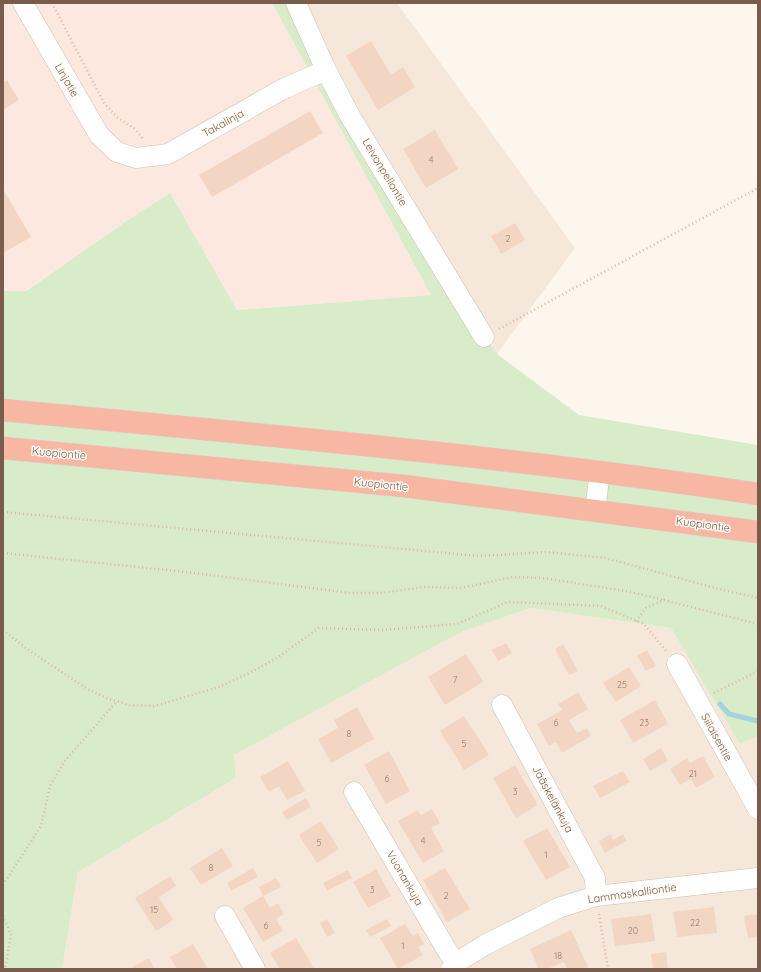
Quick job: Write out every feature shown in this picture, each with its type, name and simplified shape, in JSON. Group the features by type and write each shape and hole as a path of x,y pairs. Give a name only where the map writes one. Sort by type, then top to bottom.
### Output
{"highway":[{"path":"3,410 408,450 600,472 758,494"},
{"name":"Kuopiontie","path":"3,448 404,486 758,532"}],"street":[{"name":"Linjatie","path":"23,3 99,135 117,152"},
{"name":"Leivonpellontie","path":"296,3 326,70 350,116 484,337"},
{"name":"Takalinja","path":"117,152 136,158 168,154 281,90 326,70"},
{"path":"595,510 600,472"},
{"name":"Siilaisentie","path":"677,664 758,810"},
{"name":"Jääskelänkuja","path":"502,705 595,878 596,896"},
{"name":"Vuonankuja","path":"354,792 448,952 454,965"},
{"name":"Lammaskalliontie","path":"454,965 558,908 596,896 758,878"},
{"path":"225,916 255,969"}],"path":[{"path":"52,3 104,103 117,117 140,133 144,139 148,157"},
{"path":"484,337 758,188"},
{"path":"3,512 479,556 547,552 585,555 606,558 715,588 758,598"},
{"path":"3,553 195,573 350,593 380,593 425,586 461,588 513,578 543,578 630,592 758,624"},
{"path":"636,621 646,608 664,600"},
{"path":"3,630 27,649 86,688 106,698 130,705 155,706 219,687 277,658 319,628 381,630 457,624 508,602 601,606 644,624 677,664"},
{"path":"697,701 758,671"},
{"path":"3,885 41,826 50,786 64,762 117,701"},
{"path":"596,896 608,969"},
{"path":"3,916 11,935 5,969"}],"shaded area":[{"path":"3,3 272,3 431,295 237,310 170,194 128,220 25,291 3,291"},
{"path":"296,3 397,3 575,248 497,354 484,337"},
{"path":"531,608 671,628 740,744 758,736 758,969 62,969 78,872 236,778 234,755 461,632"}],"green space":[{"path":"272,3 296,3 484,337 497,354 579,415 758,445 758,736 740,744 671,628 531,608 461,632 234,755 236,778 78,872 62,969 3,969 3,291 26,291 128,220 170,193 237,310 431,295"}],"building":[{"path":"371,41 391,75 403,67 415,87 378,110 346,56"},
{"path":"7,80 19,100 3,110 3,83"},
{"path":"310,111 323,133 212,197 199,175"},
{"path":"435,130 458,169 426,188 403,149"},
{"path":"3,189 31,237 3,253"},
{"path":"515,223 525,240 501,254 491,236"},
{"path":"506,643 512,653 498,661 492,650"},
{"path":"563,644 578,671 569,675 555,649"},
{"path":"647,650 656,666 646,671 637,656"},
{"path":"466,654 483,682 445,705 428,677"},
{"path":"629,667 641,686 616,702 603,683"},
{"path":"578,692 588,709 569,720 577,733 587,728 591,736 562,753 556,742 549,746 537,724 562,710 558,704"},
{"path":"655,700 668,724 633,743 620,720"},
{"path":"357,707 374,739 331,763 318,739 338,728 334,720"},
{"path":"464,716 489,755 464,770 440,731"},
{"path":"661,748 668,761 650,771 643,759"},
{"path":"389,751 410,791 386,804 364,765"},
{"path":"703,756 715,777 696,788 691,779 680,785 670,769 687,758 690,763"},
{"path":"288,761 305,791 287,800 279,786 269,792 260,777"},
{"path":"515,765 538,805 516,818 493,778"},
{"path":"623,771 630,782 600,798 593,786"},
{"path":"306,798 311,807 287,820 282,812"},
{"path":"432,809 440,823 431,828 444,851 423,863 398,821 418,810 421,815"},
{"path":"321,821 339,849 317,863 299,835"},
{"path":"547,828 570,867 546,880 523,841"},
{"path":"611,834 613,840 623,834 626,841 605,853 599,841"},
{"path":"222,848 233,866 201,885 190,868"},
{"path":"253,868 258,877 231,891 227,883"},
{"path":"445,868 470,909 447,922 423,880"},
{"path":"376,869 391,896 368,908 353,882"},
{"path":"348,870 352,878 327,891 323,883"},
{"path":"170,876 176,886 159,897 173,920 156,931 135,898"},
{"path":"276,878 281,887 263,896 259,887"},
{"path":"263,896 270,908 278,903 284,914 276,919 283,931 263,942 243,908"},
{"path":"714,907 717,933 677,937 673,912"},
{"path":"651,914 655,941 615,946 611,919"},
{"path":"758,914 758,937 748,938 744,916"},
{"path":"327,919 335,933 327,937 320,923"},
{"path":"387,919 391,926 370,937 366,930"},
{"path":"405,924 413,936 418,933 424,944 418,947 423,955 398,969 380,938"},
{"path":"571,930 588,967 582,969 567,969 564,962 547,969 539,969 530,949"},
{"path":"296,938 314,969 280,969 270,953"},
{"path":"193,944 208,969 177,969 170,957"},
{"path":"666,952 668,969 653,969 651,954"},
{"path":"149,958 155,969 134,969 132,967"}],"waterway":[{"path":"720,704 729,714 758,721"}]}
